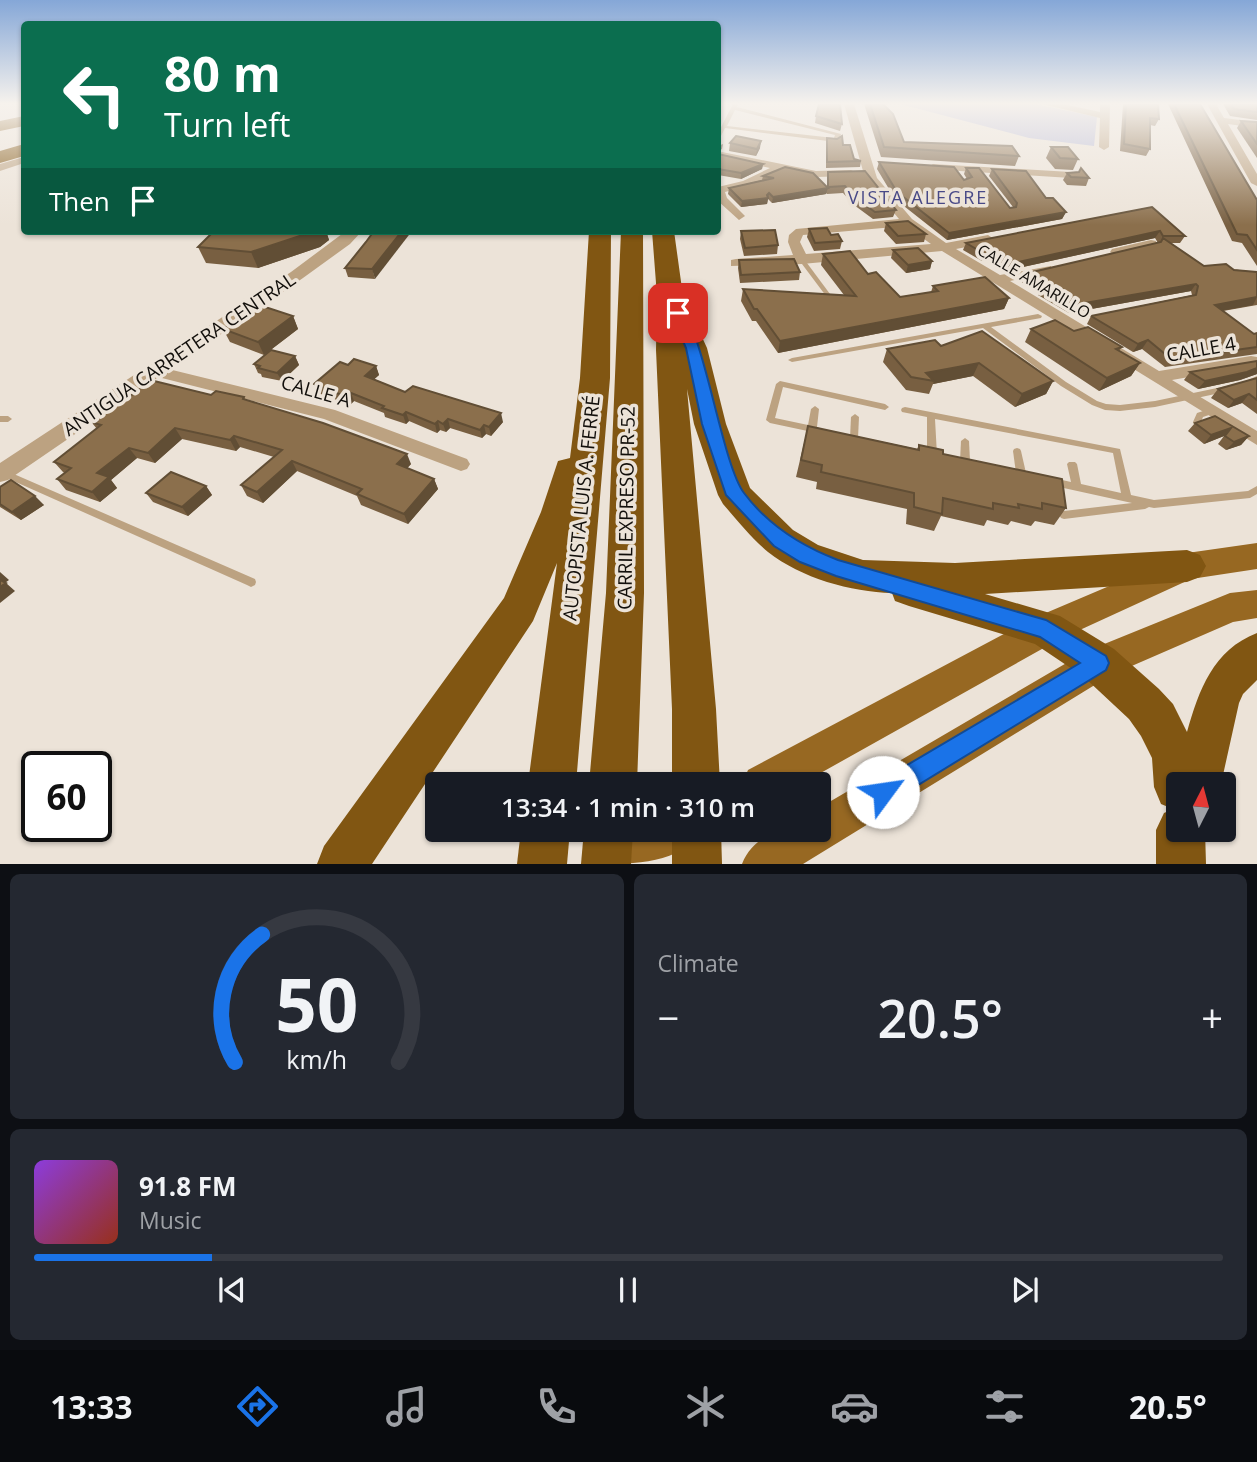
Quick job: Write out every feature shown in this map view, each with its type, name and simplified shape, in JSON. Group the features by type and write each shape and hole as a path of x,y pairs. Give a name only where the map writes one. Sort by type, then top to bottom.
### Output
{"highway":[{"path":"0,157 21,151"},
{"name":"AUTOPISTA LUIS A. FERRÉ","path":"554,764 595,378 600,235"},
{"name":"CARRIL EXPRESO PR-52","path":"614,772 625,593 632,235"},
{"path":"663,235 670,296 670,350 694,709 696,772"},
{"path":"670,296 693,348 710,424 735,495 780,541 806,556 863,576 1046,629 1099,663 1144,704 1157,720 1175,755 1177,772"},
{"path":"342,863 519,609 559,512 595,378"},
{"path":"863,576 955,579 1187,566"},
{"path":"1200,772 1217,703 1227,680 1257,652"},
{"path":"542,863 545,842"},
{"path":"606,863 608,842"},
{"path":"697,842 697,863"}],"main road":[{"path":"784,772 1046,629 1187,566 1257,556"},
{"path":"763,863 1099,663 1230,608 1257,604"},
{"path":"617,863 656,842"}],"street":[{"name":"CALLE AMARILLO","path":"864,144 886,199 908,222 998,281 1257,439"},
{"path":"1234,144 1257,183"},
{"path":"725,159 816,174 872,165"},
{"path":"0,168 21,161"},
{"path":"917,165 983,176 1070,175"},
{"path":"721,190 747,183 780,167"},
{"path":"721,193 738,216"},
{"path":"802,260 794,242 795,234 800,232 908,222"},
{"name":"ANTIGUA CARRETERA CENTRAL","path":"1,472 156,371 336,248 351,235"},
{"path":"736,263 944,247 998,237"},
{"path":"1100,256 1151,244"},
{"path":"998,281 1062,265"},
{"path":"1066,321 1092,316"},
{"name":"CALLE 4","path":"1157,377 1251,361"},
{"name":"CALLE A","path":"156,371 329,414 461,464"}],"lane":[{"path":"802,260 828,295"},
{"path":"792,360 1038,316"},
{"path":"985,326 1103,407 1129,408 1243,385 1257,379"},
{"path":"822,431 770,420 780,384 885,407"},
{"path":"812,429 815,409"},
{"path":"905,410 1117,451 1127,498"},
{"path":"1197,422 1200,415 1212,411"},
{"path":"931,414 932,454"},
{"path":"854,438 855,417"},
{"path":"844,436 867,441"},
{"path":"965,441 965,461"},
{"path":"1017,451 1021,473"},
{"path":"919,452 943,457"},
{"path":"954,459 976,464"},
{"path":"1072,464 1077,488"},
{"path":"1010,471 1032,476"},
{"path":"1,472 251,582"},
{"path":"1043,479 1154,504"},
{"path":"1064,515 1250,494 1257,490"}],"building":[{"path":"736,144 759,144 757,149"},
{"path":"827,144 850,145 854,159 861,161 827,162"},
{"path":"883,144 1012,146 1019,156 884,147"},
{"path":"1126,144 1150,144 1150,149"},
{"path":"1194,144 1224,144 1257,200 1257,250 1247,235 1237,234"},
{"path":"1051,147 1068,147 1078,159 1060,158"},
{"path":"721,155 763,164 741,173 721,170"},
{"path":"879,162 954,167 964,180 972,177 966,168 979,168 1010,208 1016,207 1017,203 992,169 1026,171 1046,198 1053,198 1066,212 949,233 897,192"},
{"path":"785,167 813,173 828,188 773,197 769,193 768,198 742,201 729,188 774,178 763,176"},
{"path":"1081,168 1089,178 1071,177 1067,173 1079,172"},
{"path":"865,171 896,210 875,212 855,198 845,186 828,187 828,172"},
{"path":"1152,207 1185,236 1163,236 1160,231 1009,264 993,252 985,254 966,243"},
{"path":"908,221 926,234 898,236 886,223"},
{"path":"827,228 831,235 838,234 842,241 815,243 809,229"},
{"path":"775,230 778,245 745,248 741,231"},
{"path":"210,235 303,235 251,252 198,247"},
{"path":"371,235 399,235 372,269 345,268"},
{"path":"1163,238 1204,266 1226,264 1234,270 1257,272 1257,297 1215,305 1254,334 1257,333 1257,347 1171,359 1148,340 1138,344 1091,316 1196,295 1196,284 1073,305 1024,274 1161,242"},
{"path":"918,248 932,261 908,265 893,250"},
{"path":"850,251 868,274 876,272 900,297 938,291 933,286 985,277 1009,298 780,341 757,309 754,309 743,289 856,296 823,254"},
{"path":"794,259 800,272 741,275 739,260"},
{"path":"259,305 293,316 258,342 223,329"},
{"path":"1055,320 1074,331 1088,327 1122,347 1116,349 1140,363 1107,378 1031,329"},
{"path":"982,331 1053,381 1022,394 979,363 926,373 934,381 911,377 887,349 935,340 941,346"},
{"path":"271,350 295,356 277,373 258,368 260,366 254,364"},
{"path":"354,359 376,366 365,376 405,392 413,386 501,413 489,427 484,425 480,430 448,419 443,424 438,421 435,424 406,412 403,415 382,408 384,406 351,393 347,397 314,384 340,362 348,365"},
{"path":"1257,361 1257,368 1247,372 1205,381 1190,372"},
{"path":"1257,378 1257,400 1249,394 1234,400 1218,389"},
{"path":"150,380 211,395 216,391 244,397 243,399 323,423 407,454 397,464 434,479 404,514 357,494 362,489 292,461 257,492 241,485 282,450 234,436 230,440 175,428 148,453 129,448 97,473 109,477 92,492 57,479 71,468 54,462 101,425 88,418 109,401 122,403"},
{"path":"1215,416 1249,436 1234,442 1225,436 1231,428 1211,435 1195,423"},
{"path":"808,426 919,450 919,445 943,450 943,454 1062,479 1066,508 1042,503 1042,509 993,503 993,509 943,498 942,514 914,507 914,493 821,472 822,465 801,460"},
{"path":"171,472 206,486 182,507 146,493"},
{"path":"11,480 35,496 12,512 0,504 0,487"}],"district":[{"name":"VISTA ALEGRE","path":"918,198"}],"route":[{"path":"678,313 693,348 710,424 735,495 780,541 806,556 836,568 1046,629 1099,663 883,792"}]}
